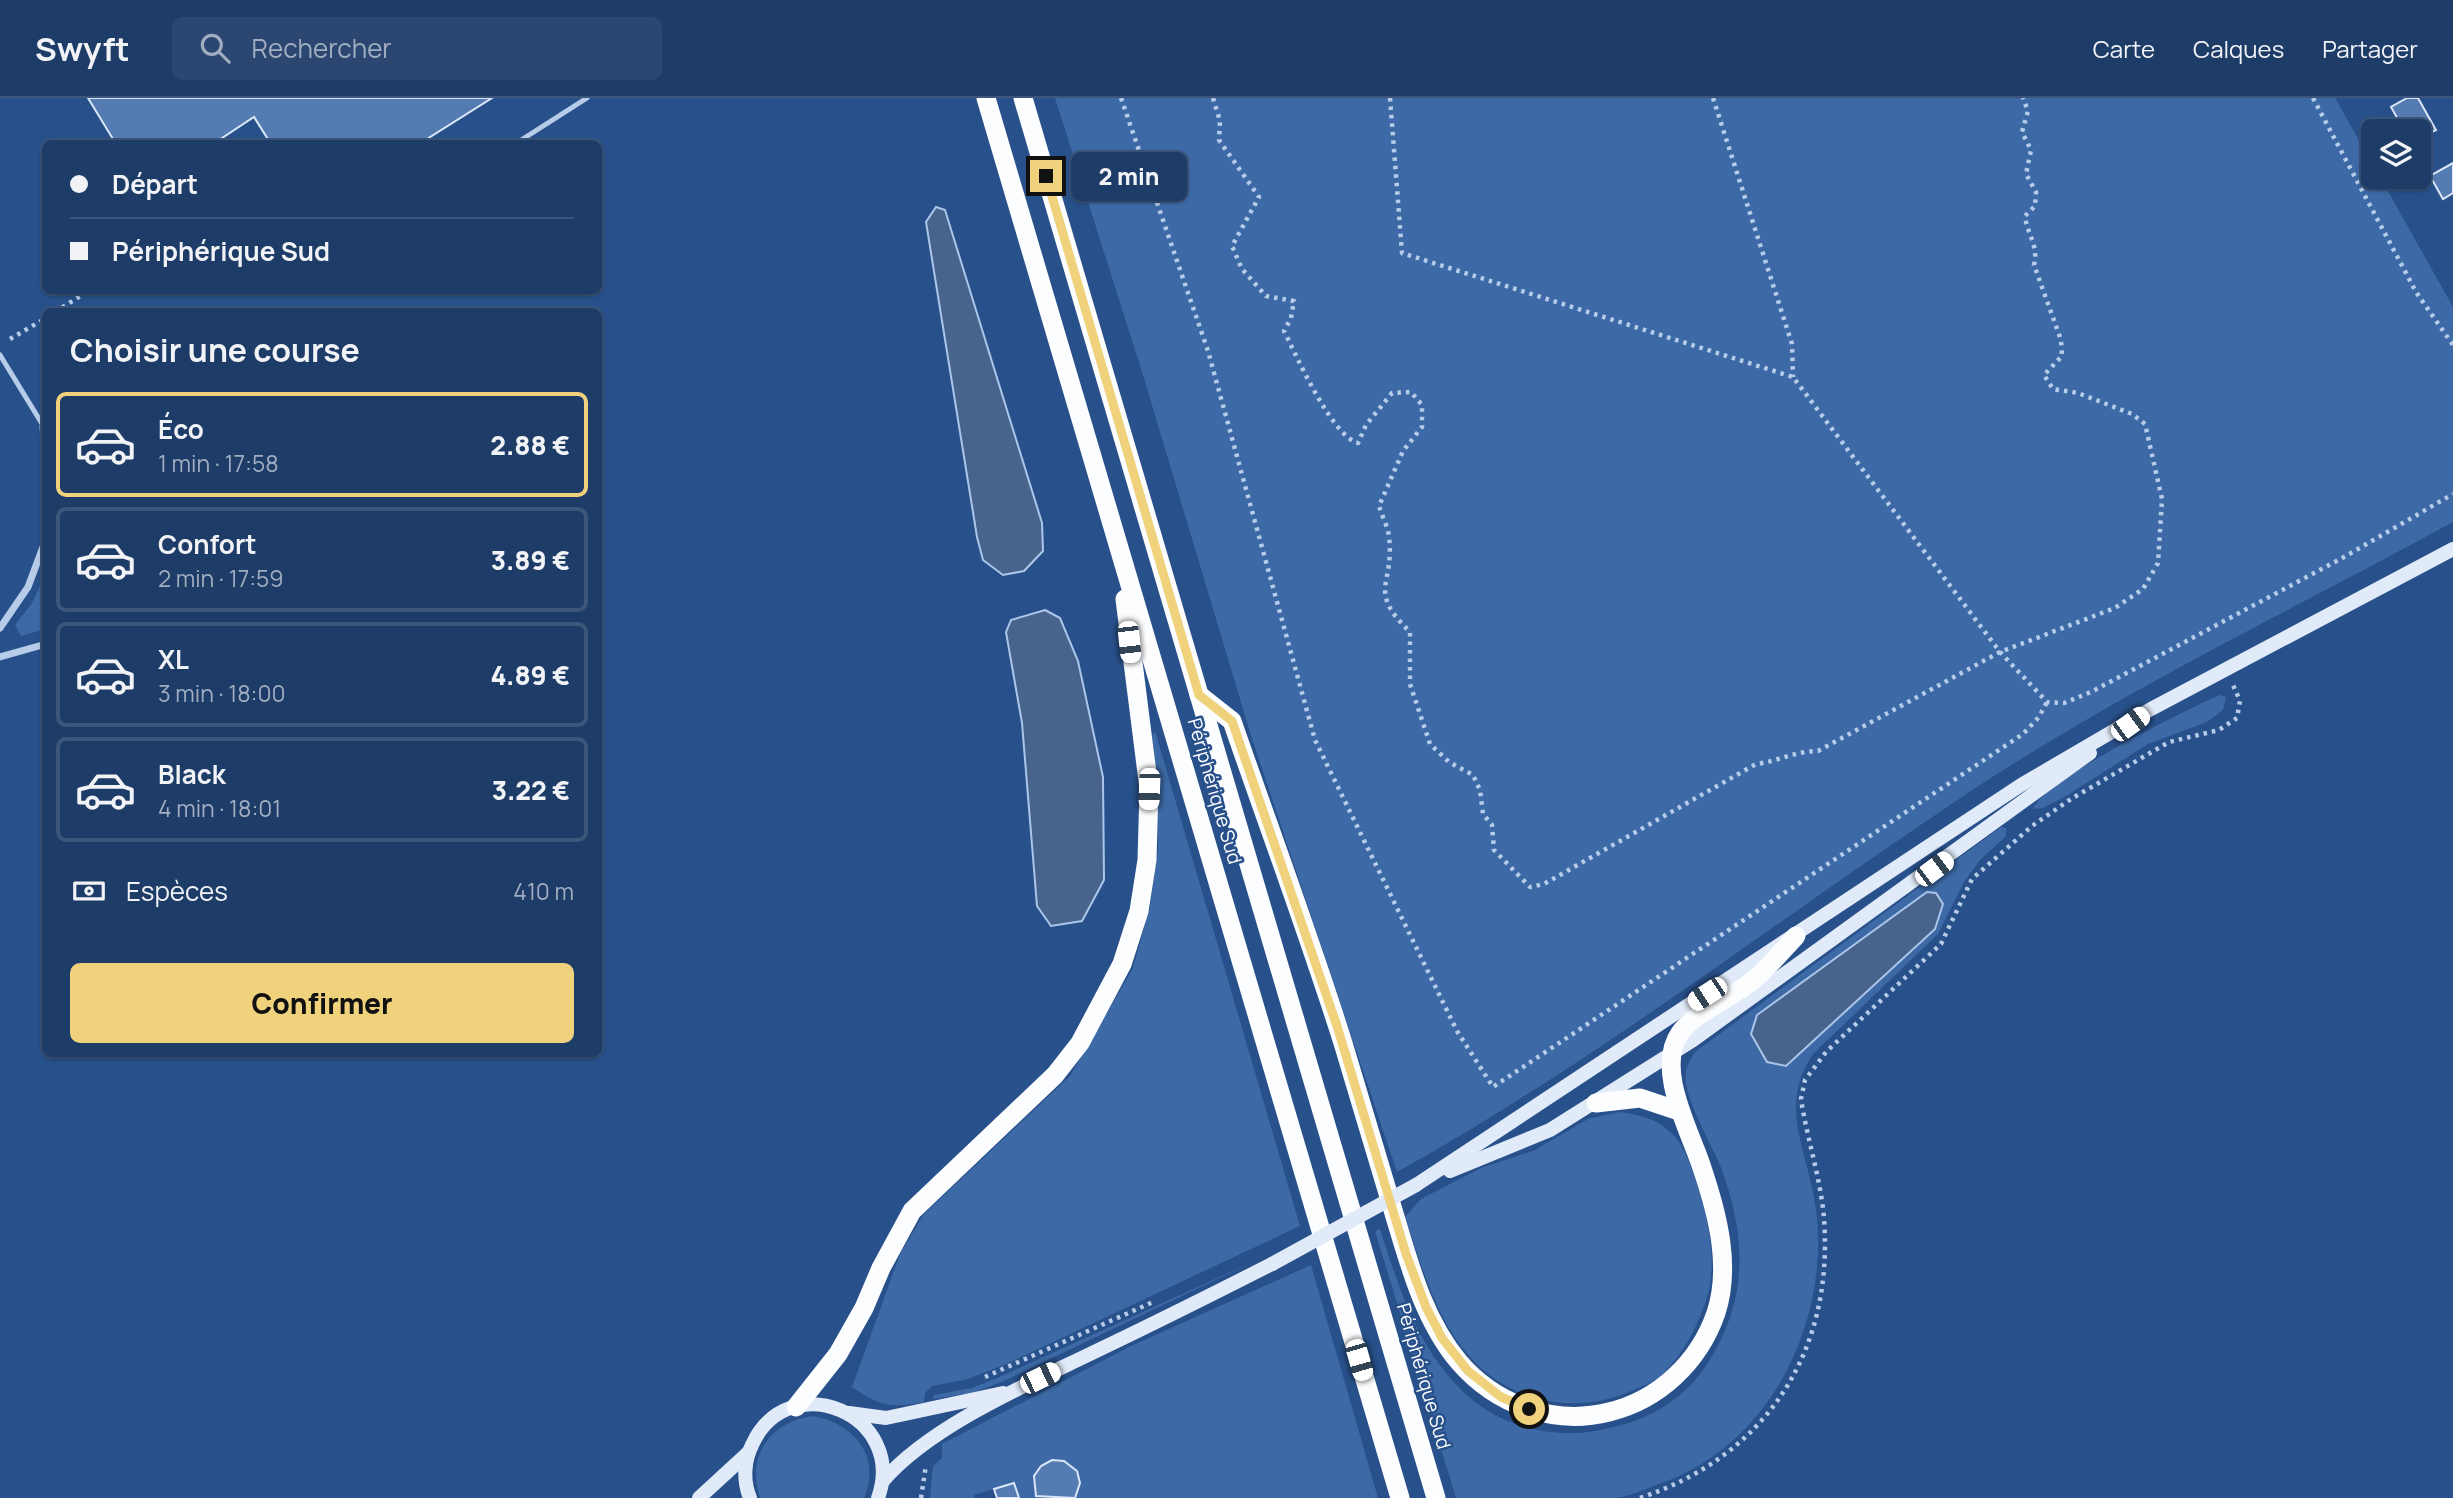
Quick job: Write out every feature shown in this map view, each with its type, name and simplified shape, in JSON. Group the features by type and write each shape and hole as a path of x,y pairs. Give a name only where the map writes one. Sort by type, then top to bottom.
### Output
{"highway":[{"name":"Périphérique Sud","path":"986,98 1400,1498"},
{"name":"Périphérique Sud","path":"1023,98 1436,1498"},
{"path":"796,1406 838,1354 912,1211 1055,1075 1080,1043 1122,964 1141,898 1147,860 1149,789 1134,689 1119,549"},
{"path":"1199,695 1232,721 1343,1045 1422,1298 1452,1353 1491,1391 1519,1406 1545,1414 1596,1415 1632,1405 1674,1378 1698,1351 1717,1309 1722,1284 1722,1250 1704,1172 1679,1111 1671,1054 1680,1031 1755,979 1796,936"},
{"path":"1596,1103 1640,1098 1679,1111"}],"main road":[{"path":"883,1481 896,1466 935,1437 1018,1389 1272,1264 1416,1185 2021,785 2151,709 2453,549"},
{"path":"1416,1185 1550,1130 1596,1103 1671,1054 1896,896 2151,709"},
{"path":"750,1498 745,1474 749,1452 761,1429 775,1417 796,1406 820,1404 849,1413 886,1418 1018,1389"},
{"path":"849,1413 874,1438 882,1458 883,1481 878,1498"},
{"path":"699,1498 749,1452"}],"street":[{"path":"0,628 28,587 42,550"},
{"path":"0,657 42,646"}],"lane":[{"path":"521,140 587,98"},
{"path":"0,355 42,424"}],"path":[{"path":"1121,98 1208,351 1314,740 1457,1031 1493,1087 2023,734 2039,718 2047,702"},
{"path":"1213,98 1220,121 1219,140 1259,197 1232,246 1242,269 1266,296 1294,301 1291,317 1284,331 1333,420 1348,441 1358,443 1366,425 1392,393 1411,392 1422,404 1422,428 1403,451 1378,506 1390,536 1383,596 1396,619 1410,632 1410,684 1430,744 1449,762 1473,775 1480,790 1483,814 1492,825 1494,850 1530,887 1545,884 1756,764 1774,762 1797,751 1818,751 2000,652 2115,608 2143,589 2158,564 2162,499 2146,424 2121,410 2078,393 2053,389 2044,375 2062,356 2061,340 2034,265 2037,254 2032,235 2026,228 2025,216 2035,206 2036,192 2026,174 2031,150 2022,132 2028,111 2023,98"},
{"path":"1390,98 1402,253 1794,377"},
{"path":"1713,98 1792,344 1794,377 2000,652 2047,702 2064,703 2091,692 2344,557 2453,494"},
{"path":"2313,98 2416,292 2453,345"},
{"path":"61,308 84,294"},
{"path":"10,339 42,319"},
{"path":"1640,1498 1674,1487 1717,1460 1781,1400 1807,1351 1818,1311 1825,1250 1824,1217 1801,1099 1805,1080 1826,1052 1941,943 1972,879 2032,826 2071,799 2169,742 2219,730 2236,718 2240,701 2226,669"},
{"path":"984,1378 1157,1300"},
{"path":"922,1498 925,1466 937,1455 935,1437"}],"shaded area":[{"path":"1055,98 2335,98 2361,144 2361,189 2387,189 2453,307 2453,522 2147,685 2027,755 1897,841 1544,1084 1397,1172 1252,739 1143,375"},
{"path":"936,207 945,210 1042,523 1043,551 1024,571 1003,575 983,560 977,537 926,222"},
{"path":"42,581 42,630 21,636 15,625 32,603"},
{"path":"1045,610 1060,618 1078,661 1103,777 1104,880 1082,921 1051,926 1037,906 1022,723 1006,632 1011,620"},
{"path":"2220,695 2226,697 2223,710 2207,722 2148,744 2066,796 2043,808 2033,809 2043,796 2088,764"},
{"path":"1155,731 1300,1226 1002,1366 964,1380 932,1386 925,1393 924,1402 894,1405 871,1399 852,1387 900,1254 924,1214 1070,1076 1133,968 1150,907 1158,848 1157,782 1152,737"},
{"path":"2001,827 2006,828 2006,836 1980,860 1964,882 1938,934 1814,1053 1803,1073 1797,1092 1796,1111 1816,1210 1818,1253 1813,1296 1801,1337 1784,1376 1760,1412 1731,1442 1696,1467 1636,1493 1615,1498 1456,1498 1375,1231 1380,1229 1405,1300 1427,1345 1457,1385 1488,1411 1532,1429 1579,1433 1630,1422 1662,1408 1689,1387 1711,1358 1732,1312 1737,1289 1739,1243 1730,1195 1722,1170 1688,1093 1687,1069 1695,1052"},
{"path":"1927,892 1936,893 1943,904 1935,929 1786,1066 1767,1062 1751,1034 1757,1015"},
{"path":"1619,1112 1650,1119 1662,1125 1686,1154 1708,1224 1712,1267 1708,1294 1684,1348 1656,1380 1600,1401 1561,1403 1542,1400 1523,1394 1488,1374 1471,1359 1457,1341 1427,1281 1405,1217 1421,1199 1481,1168 1535,1150 1588,1119"},
{"path":"1255,1261 1004,1381 972,1393 933,1399 934,1395 972,1388 997,1378"},
{"path":"1311,1265 1378,1498 1019,1498 1013,1483 974,1495 975,1498 930,1498 933,1466 942,1458 942,1444 1131,1346"},
{"path":"813,1416 840,1426 860,1444 869,1468 869,1483 864,1498 760,1498 756,1468 765,1443 785,1425"}],"building":[{"path":"88,98 492,98 425,140 268,140 254,117 219,140 114,140"},
{"path":"2407,98 2418,98 2430,119 2398,119 2391,107"},
{"path":"2453,163 2453,193 2443,199 2431,175"},
{"path":"1052,1460 1064,1461 1077,1471 1080,1483 1075,1498 1036,1496 1034,1476 1041,1466"},
{"path":"1014,1483 1019,1498 997,1498 994,1489"}],"route":[{"path":"1046,176 1199,695 1232,721 1343,1045 1418,1287 1430,1317 1457,1359 1485,1387 1529,1409"}]}
